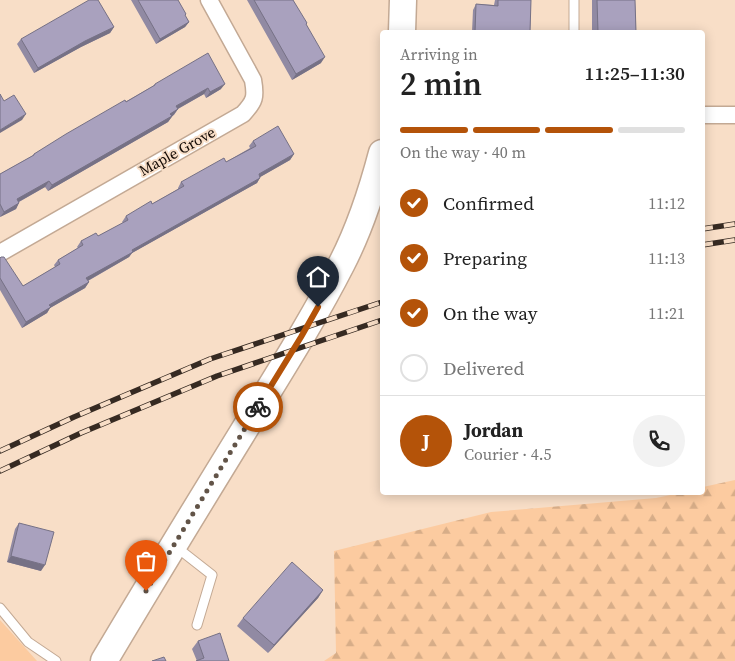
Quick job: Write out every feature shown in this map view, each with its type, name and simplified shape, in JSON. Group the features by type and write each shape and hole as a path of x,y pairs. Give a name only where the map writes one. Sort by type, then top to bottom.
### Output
{"main road":[{"path":"402,30 403,0"},
{"path":"104,661 301,337 342,262 358,228 380,160"}],"street":[{"name":"Maple Grove","path":"0,253 243,114 252,105 255,93 253,80 209,0"},
{"path":"705,115 735,115"}],"lane":[{"path":"574,0 574,30"},
{"path":"173,545 212,575 197,625"},
{"path":"0,608 28,642 56,661"}],"green space":[{"path":"735,480 735,661 324,661 336,653 334,551 491,512 656,498 670,495 705,495 705,487"},
{"path":"0,620 37,661 0,661"}],"building":[{"path":"89,0 98,0 114,27 38,68 21,39"},
{"path":"138,0 178,0 189,22 160,39"},
{"path":"254,0 293,0 325,57 296,74"},
{"path":"498,0 531,0 530,30 475,30 476,4 498,6"},
{"path":"597,0 635,0 636,30 598,30"},
{"path":"208,53 225,84 210,92 208,88 176,106 178,109 170,114 172,116 52,185 49,181 17,199 19,203 4,212 0,204 0,174"},
{"path":"0,94 4,101 14,95 26,114 0,130"},
{"path":"278,126 294,154 259,174 260,178 86,278 89,282 49,305 51,307 26,322 0,278 1,257 4,257 23,286 60,264 58,260 83,245 81,241 96,233 98,236 128,220 126,216 151,201 152,204 184,186 181,182 224,158 226,162 256,146 253,141"},
{"path":"19,523 54,532 45,565 11,556"},
{"path":"292,562 323,590 274,645 243,618"},
{"path":"220,633 229,661 196,661 204,658 198,641"},
{"path":"164,657 166,661 152,661"}],"railway":[{"path":"705,229 735,224"},
{"path":"705,245 735,240"},
{"path":"0,451 210,359 380,303"},
{"path":"0,471 81,433 217,376 380,321"}],"way so far":[{"path":"146,591 258,407"}],"route":[{"path":"258,407 318,307"}]}
